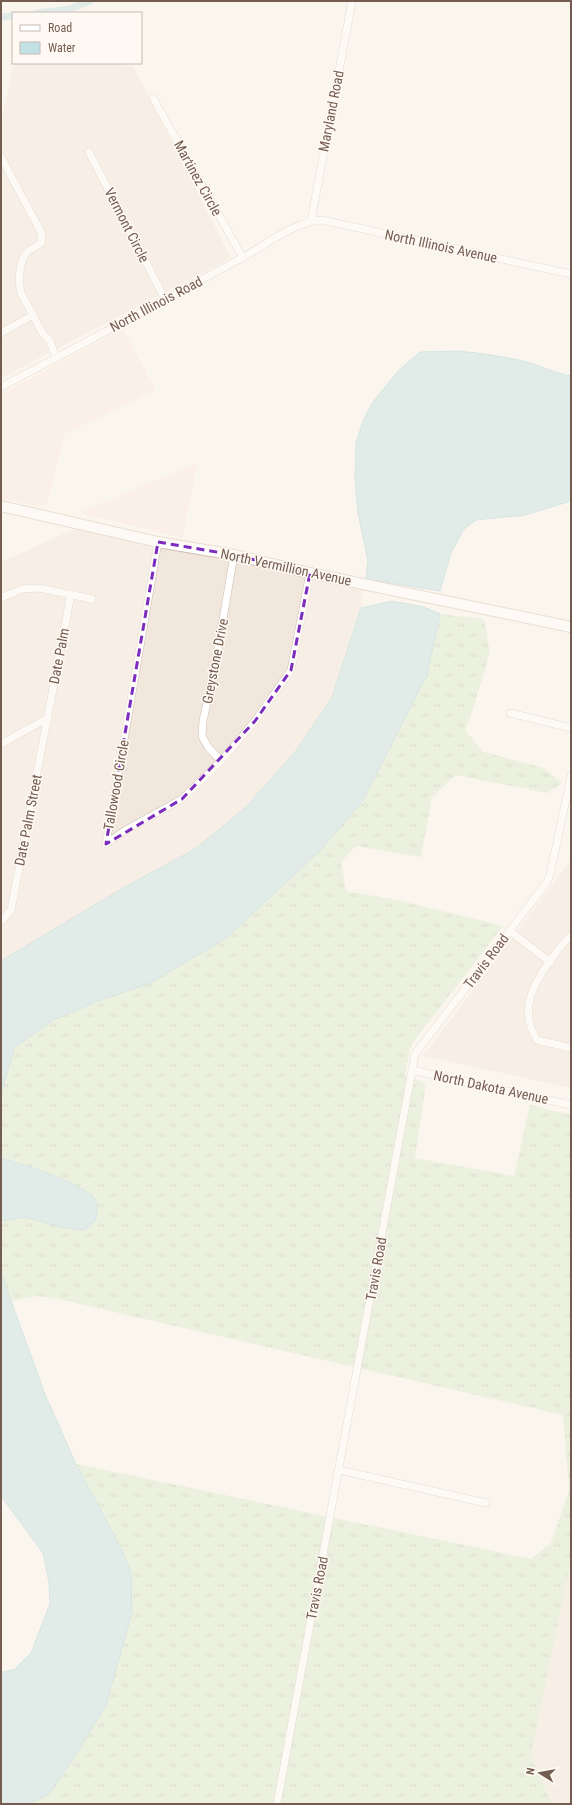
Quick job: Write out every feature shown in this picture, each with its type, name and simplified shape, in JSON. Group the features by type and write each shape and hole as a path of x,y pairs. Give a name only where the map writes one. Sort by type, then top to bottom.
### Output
{"street":[{"name":"Maryland Road","path":"311,221 352,1"},
{"name":"Martinez Circle","path":"153,98 242,258"},
{"name":"Vermont Circle","path":"88,152 165,299"},
{"path":"1,157 42,234 40,243 28,252 25,257 20,276 21,292 43,334 50,341 56,358"},
{"name":"North Illinois Avenue","path":"311,221 322,220 571,274"},
{"name":"North Illinois Road","path":"1,387 242,258 283,234 311,221"},
{"path":"1,333 33,315"},
{"name":"North Vermillion Avenue","path":"1,506 158,542 234,555 310,573 571,627"},
{"name":"Tallowood Circle","path":"158,542 106,844 124,831 182,799 221,761 256,722 291,670 310,573"},
{"name":"Greystone Drive","path":"221,761 208,747 202,736 203,721 216,660 234,555"},
{"path":"1,598 22,589 39,588 92,599"},
{"name":"Date Palm","path":"48,718 71,594"},
{"path":"510,713 571,728"},
{"path":"1,744 48,718"},
{"name":"Date Palm Street","path":"3,921 11,910 48,718"},
{"name":"Travis Road","path":"277,1804 415,1054 547,882 550,875 571,776"},
{"path":"510,931 550,962"},
{"path":"571,936 550,962 532,990 528,1005 529,1022 537,1040 571,1048"},
{"name":"North Dakota Avenue","path":"412,1070 571,1104"},
{"path":"339,1470 486,1503"}],"highlighted area":[{"path":"158,542 234,555 310,573 291,670 255,721 182,799 106,844"}],"shaded area":[{"path":"14,64 121,64 133,66 231,258 1,378 1,122"},
{"path":"123,329 156,390 65,434 46,507 1,499 1,394"},
{"path":"197,463 183,538 79,513"},
{"path":"74,529 363,589 361,608 332,697 295,752 246,807 195,849 123,888 1,961 1,562"},
{"path":"571,860 571,1088 423,1056"},
{"path":"571,1560 571,1804 552,1804 531,1755"}],"green space":[{"path":"440,614 484,619 490,652 473,709 465,730 483,752 544,768 562,783 547,793 456,775 432,797 421,857 356,846 341,862 346,891 397,900 503,926 411,1045 405,1075 426,1083 415,1158 514,1176 530,1105 571,1115 571,1560 531,1755 552,1804 28,1804 48,1795 75,1756 106,1705 132,1612 131,1573 121,1548 76,1464 531,1559 551,1543 569,1491 563,1415 58,1299 36,1296 11,1301 1,1273 1,1221 24,1217 38,1221 79,1187 19,1162 1,1158 1,1094 14,1048 53,1020 98,1001 152,982 226,938 320,851 363,800 427,675"}],"water":[{"path":"457,351 523,361 571,376 571,501 525,515 476,520 464,529 451,553 440,591 366,579 368,561 358,513 355,480 356,443 363,421 373,402 398,371 420,352"},
{"path":"392,601 424,607 440,614 427,675 363,800 320,851 226,938 152,982 98,1001 53,1020 14,1048 1,1094 1,961 123,888 195,849 246,807 295,752 332,697 361,608"},
{"path":"1,1158 50,1174 86,1192 93,1197 97,1206 95,1221 84,1230 65,1228 24,1217 1,1221"},
{"path":"1,1273 46,1397 76,1464 121,1548 131,1573 132,1612 106,1705 75,1756 48,1795 28,1804 1,1804 1,1672 14,1670 31,1653 50,1604 49,1582 43,1553 1,1496"}],"waterway":[{"path":"46,12 70,9 90,1"},
{"path":"1,17 12,16"}]}
